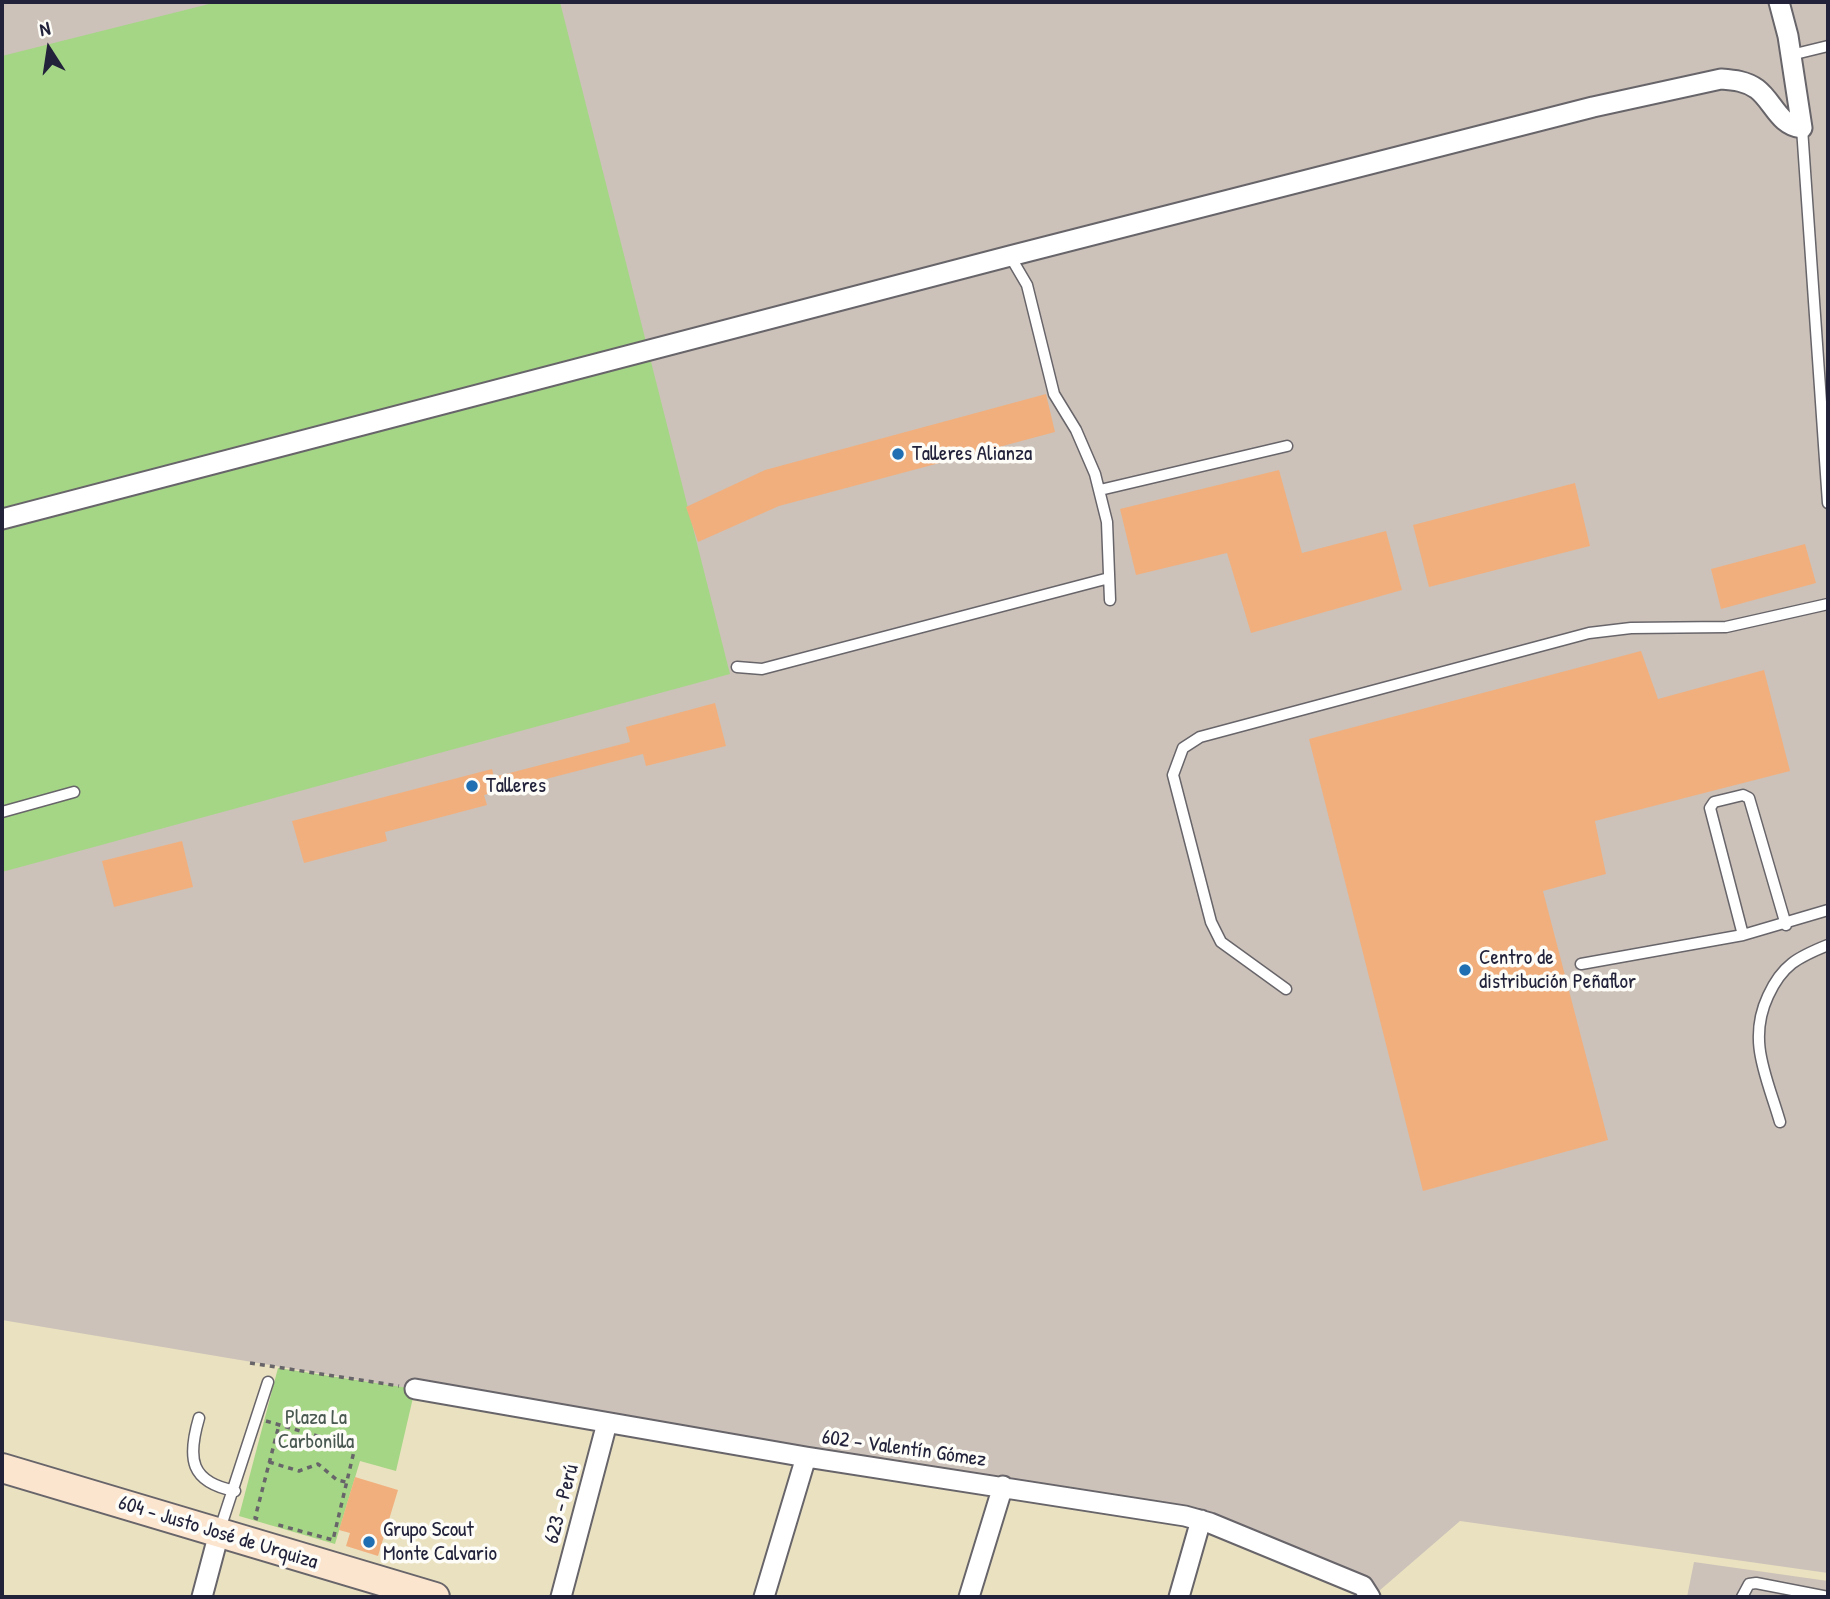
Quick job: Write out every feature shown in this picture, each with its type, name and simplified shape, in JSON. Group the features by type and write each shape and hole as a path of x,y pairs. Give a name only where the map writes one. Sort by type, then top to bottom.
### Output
{"main road":[{"name":"604 - Justo José de Urquiza","path":"2,1468 435,1597"}],"street":[{"path":"2,519 1010,256 1593,107 1721,79 1740,80 1759,90 1788,124 1802,128 1791,55 1779,2"},
{"name":"602 - Valentín Gómez","path":"415,1389 806,1457 1003,1486 1201,1520 1363,1586 1370,1597"},
{"name":"623 - Perú","path":"561,1597 607,1423"},
{"path":"764,1597 806,1457"},
{"path":"969,1597 1003,1486"},
{"path":"1179,1597 1201,1520"},
{"path":"201,1597 219,1533"}],"lane":[{"path":"1791,55 1828,46"},
{"path":"1802,128 1828,503"},
{"path":"1010,256 1027,285 1054,394 1076,430 1100,490 1107,522 1110,600"},
{"path":"1100,490 1287,446"},
{"path":"737,667 762,669 1109,578"},
{"path":"1286,989 1222,942 1210,922 1173,775 1183,748 1200,737 1589,633 1630,628 1726,627 1828,604"},
{"path":"2,812 74,792"},
{"path":"1743,935 1710,808 1714,802 1734,797 1743,795 1749,798 1786,925"},
{"path":"1581,964 1743,935 1828,911"},
{"path":"1780,1122 1759,1050 1757,1035 1760,1013 1778,975 1789,964 1828,945"},
{"path":"219,1533 235,1491 268,1382"},
{"path":"199,1418 191,1450 194,1463 201,1477 213,1487 235,1491"},
{"path":"1742,1597 1749,1584 1756,1583 1828,1597"}],"path":[{"path":"250,1363 415,1389"},
{"path":"258,1419 279,1425 355,1447 333,1540 255,1518 279,1425"},
{"path":"270,1462 299,1471 318,1464 337,1480 346,1482"}],"shaded area":[{"path":"2,2 1828,2 1828,1573 1460,1521 1372,1597 1210,1523 2,1320"},
{"path":"1694,1562 1828,1581 1828,1597 1687,1597"}],"green space":[{"path":"217,2 560,2 730,674 2,872 2,56"},
{"name":"Plaza La Carbonilla","path":"278,1368 415,1389 396,1471 360,1461 335,1544 239,1516"}],"building":[{"name":"Talleres Alianza","path":"1046,394 1055,432 779,506 698,542 686,507 765,470"},
{"path":"1279,470 1302,553 1386,531 1402,590 1251,633 1227,553 1136,575 1120,509"},
{"path":"1575,483 1590,546 1429,587 1413,525"},
{"path":"1805,544 1816,583 1721,609 1711,569"},
{"name":"Centro de distribución Peñaflor","path":"1641,651 1658,699 1764,670 1790,771 1595,821 1606,874 1543,891 1608,1140 1423,1191 1309,739"},
{"name":"Talleres","path":"715,703 726,746 646,766 643,754 484,795 487,805 385,832 387,841 304,863 292,821 492,769 494,777 630,742 626,727"},
{"path":"182,841 193,887 114,907 102,861"},
{"path":"355,1477 398,1490 378,1556 346,1546 350,1533 339,1530"}],"place":[{"name":"Talleres Alianza","path":"898,454"},
{"name":"Talleres","path":"472,786"},
{"name":"Centro de distribución Peñaflor","path":"1465,970"},
{"name":"Grupo Scout Monte Calvario","path":"369,1542"}]}
